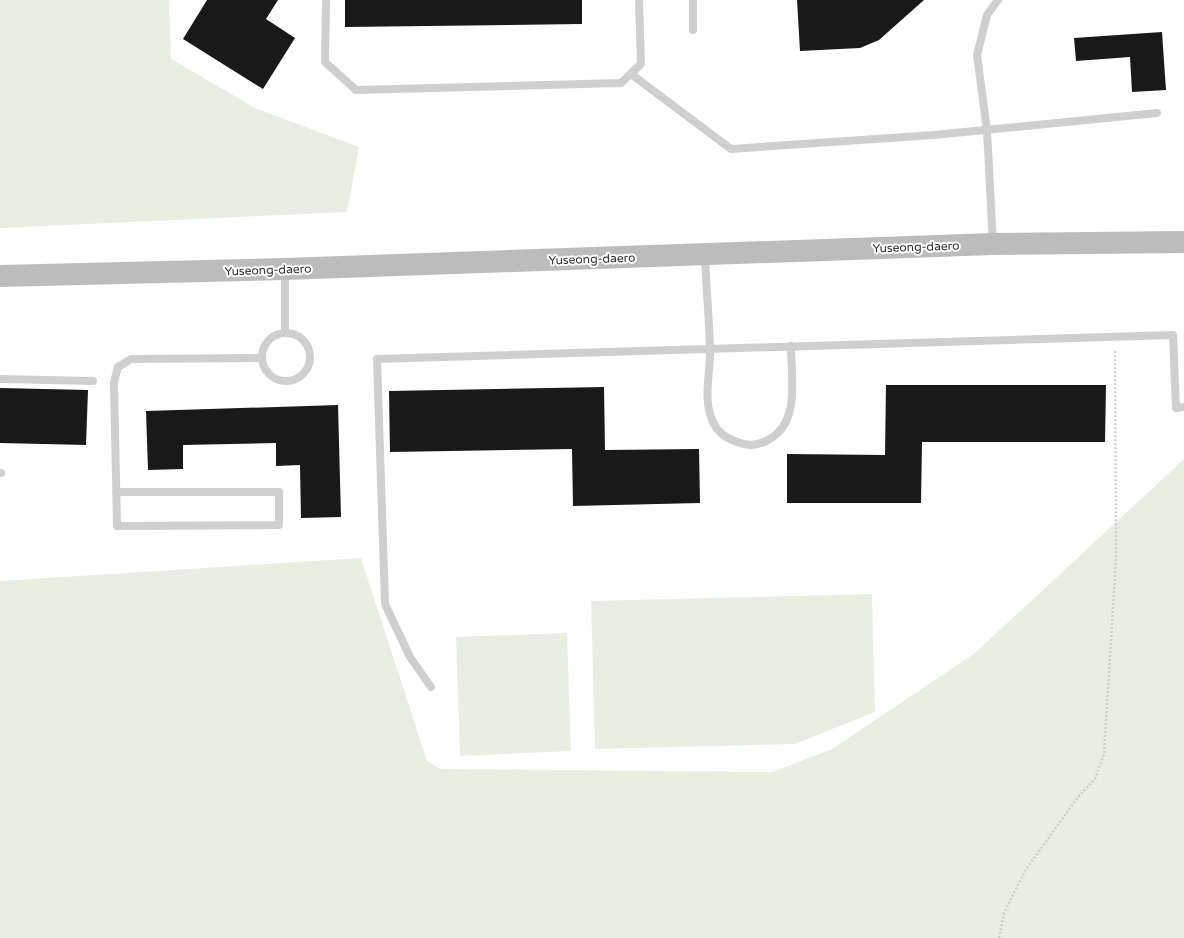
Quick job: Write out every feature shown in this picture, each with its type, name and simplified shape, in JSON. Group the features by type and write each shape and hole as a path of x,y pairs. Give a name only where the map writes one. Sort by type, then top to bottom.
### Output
{"main road":[{"name":"Yuseong-daero","path":"0,276 285,270 993,244 1184,242"}],"lane":[{"path":"326,0 324,62 356,90 621,83 641,64 639,0"},
{"path":"693,0 693,30"},
{"path":"993,244 987,130 977,55 987,15 998,0"},
{"path":"631,74 731,149 934,135 1156,114"},
{"path":"705,255 710,349 708,395 709,409 713,422 722,434 734,442 748,445 762,443 775,437 784,428 790,415 791,346"},
{"path":"285,270 285,332"},
{"path":"285,332 300,337 309,349 310,357 305,372 298,378 282,381 268,373 262,358 266,343 278,334 285,332"},
{"path":"431,687 410,658 386,604 377,358 1173,335 1176,408 1184,407"},
{"path":"116,492 279,492 279,525 117,526 116,492 114,382 118,368 131,359 262,358"},
{"path":"0,379 93,381"}],"path":[{"path":"999,938 1004,913 1025,871 1078,797 1095,779 1104,754 1116,560 1115,337"}],"green space":[{"path":"0,0 169,0 171,59 255,108 359,147 347,212 0,228"},
{"path":"1184,459 1184,938 0,938 0,581 361,558 427,761 440,769 773,772 832,749 975,653"},
{"path":"872,594 875,712 795,744 595,749 591,601"},
{"path":"567,633 571,751 460,756 456,637"}],"building":[{"path":"207,0 278,0 266,19 295,38 263,89 183,39"},
{"path":"345,0 582,0 582,24 345,27"},
{"path":"797,0 924,0 879,40 860,48 800,51"},
{"path":"1162,32 1166,90 1132,92 1130,57 1076,61 1074,38"},
{"path":"886,385 1106,385 1105,442 922,442 921,503 787,503 787,454 885,455"},
{"path":"604,387 605,450 699,449 700,503 573,506 572,449 390,452 389,391"},
{"path":"0,388 88,390 86,445 0,443"},
{"path":"338,405 341,517 301,518 300,465 276,466 276,443 183,445 183,469 148,470 146,411"}]}
